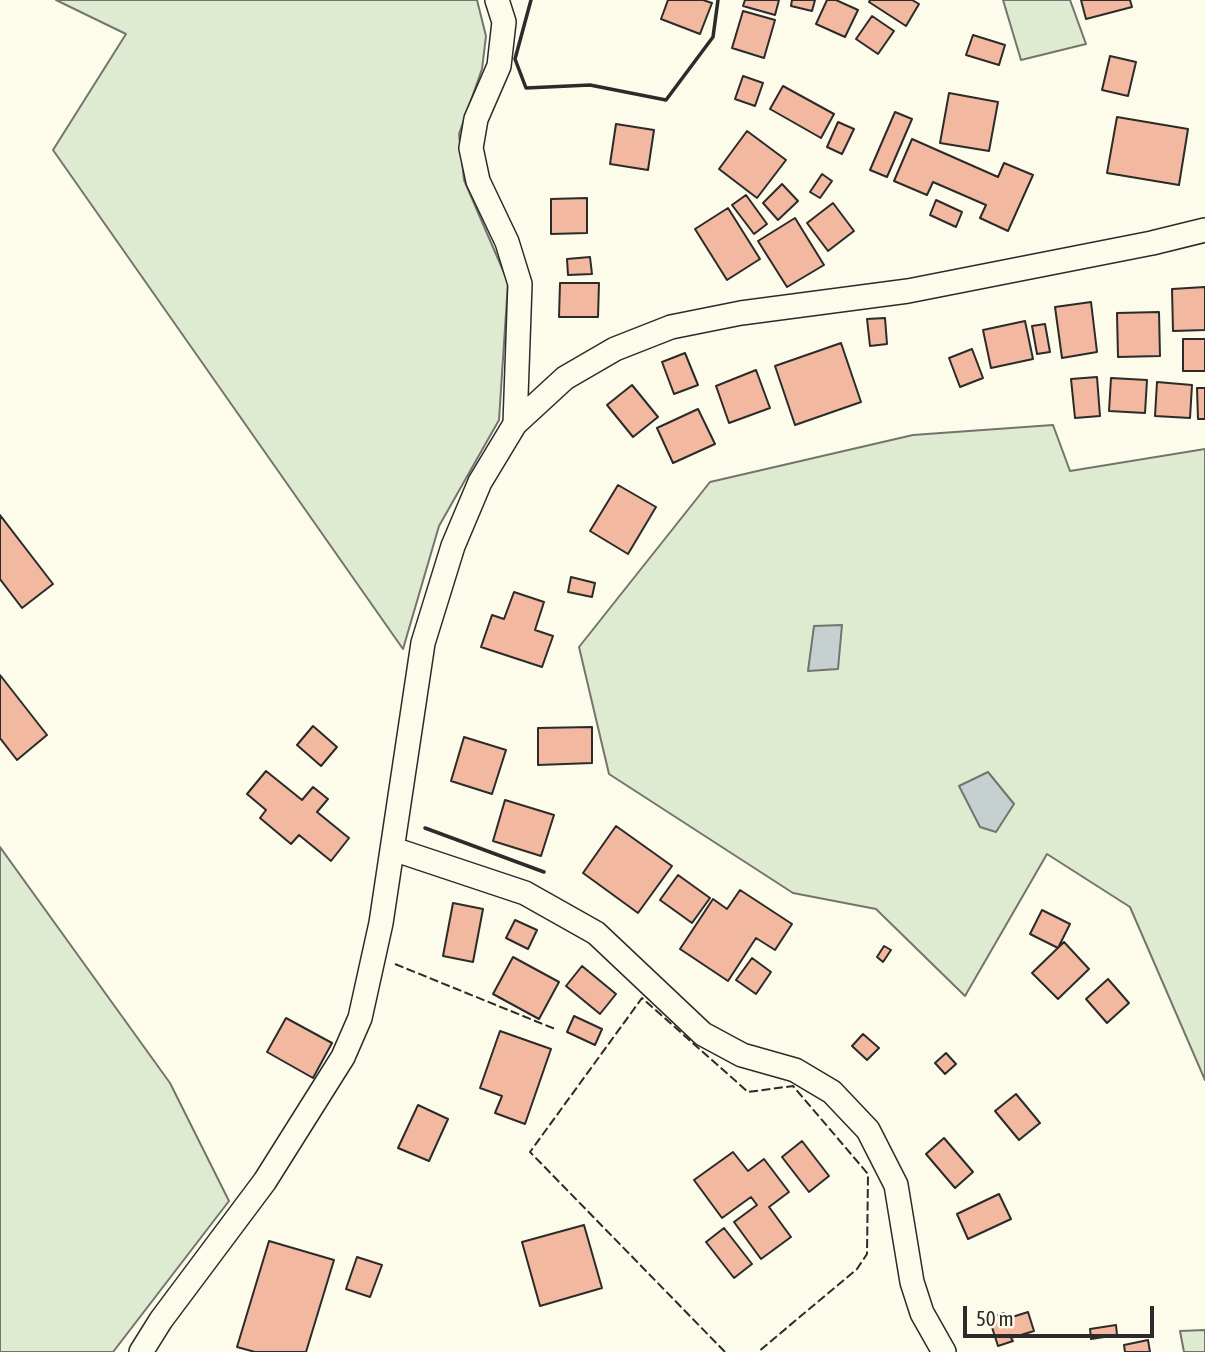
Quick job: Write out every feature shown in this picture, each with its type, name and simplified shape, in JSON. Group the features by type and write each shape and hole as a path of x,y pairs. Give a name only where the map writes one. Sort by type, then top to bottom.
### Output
{"street":[{"path":"497,0 504,22 499,66 476,119 471,148 478,181 507,242 520,284 515,424"},
{"path":"141,1352 161,1320 265,1181 343,1057 360,1018 381,923 424,643 453,546 481,482 515,424 565,378 615,349 671,327 741,313 908,291 1205,230"},
{"path":"393,849 525,893 596,933 703,1034 742,1055 796,1070 832,1091 868,1130 895,1185 912,1282 922,1313 944,1352"}],"green space":[{"path":"56,0 477,0 486,36 482,69 459,134 464,180 508,282 499,420 439,526 403,649 53,150 126,34"},
{"path":"1003,0 1070,0 1086,44 1021,60"},
{"path":"1053,425 1070,471 1205,449 1205,1080 1130,907 1047,854 965,996 876,909 793,893 609,774 579,647 710,482 913,435"},
{"path":"0,847 170,1083 229,1201 113,1352 0,1352"},
{"path":"1205,1330 1205,1352 1184,1352 1180,1331"}],"shaded area":[{"path":"842,625 838,669 808,671 814,626"},
{"path":"988,772 1014,804 996,832 980,827 959,786"}],"building":[{"path":"668,0 703,0 712,3 700,34 661,19"},
{"path":"745,0 779,0 775,15 743,6"},
{"path":"792,0 815,0 812,11 791,6"},
{"path":"827,0 836,0 858,10 845,37 816,24"},
{"path":"912,0 919,4 906,26 869,2"},
{"path":"1081,0 1130,0 1132,7 1086,19"},
{"path":"743,11 775,20 764,58 732,48"},
{"path":"872,16 894,31 878,54 856,39"},
{"path":"973,35 1005,45 999,65 966,55"},
{"path":"1110,56 1136,62 1128,96 1102,90"},
{"path":"743,76 763,83 755,106 735,99"},
{"path":"783,86 834,114 821,138 770,109"},
{"path":"949,93 998,102 989,151 940,143"},
{"path":"895,112 912,119 887,177 870,170"},
{"path":"1117,117 1188,129 1179,185 1107,173"},
{"path":"838,122 854,129 842,154 827,147"},
{"path":"616,124 654,130 648,170 610,164"},
{"path":"747,131 786,160 757,198 719,169"},
{"path":"912,139 998,177 1004,163 1033,175 1008,231 980,218 986,205 933,182 927,195 894,181"},
{"path":"822,174 832,181 820,198 810,192"},
{"path":"782,184 798,201 778,220 763,203"},
{"path":"746,195 767,224 754,234 732,205"},
{"path":"587,198 587,233 551,234 551,199"},
{"path":"936,200 962,212 956,227 930,215"},
{"path":"833,203 854,231 828,251 807,223"},
{"path":"728,208 760,259 727,280 695,229"},
{"path":"795,218 824,265 787,287 758,241"},
{"path":"590,257 592,274 568,275 567,259"},
{"path":"560,283 599,283 598,317 559,317"},
{"path":"1205,287 1205,330 1173,331 1172,289"},
{"path":"1091,302 1097,352 1062,358 1055,307"},
{"path":"1159,312 1160,356 1118,357 1117,313"},
{"path":"885,318 887,344 870,346 867,319"},
{"path":"1025,321 1033,359 991,368 983,330"},
{"path":"1045,324 1050,352 1037,354 1032,326"},
{"path":"1183,339 1205,339 1205,371 1183,371"},
{"path":"841,343 861,402 795,425 775,366"},
{"path":"972,349 983,378 960,387 949,358"},
{"path":"685,353 698,385 674,394 662,362"},
{"path":"756,370 770,408 729,423 716,386"},
{"path":"1097,377 1100,416 1075,418 1071,379"},
{"path":"1111,378 1147,380 1145,413 1109,411"},
{"path":"1157,382 1192,385 1190,418 1155,416"},
{"path":"632,385 658,417 633,437 607,405"},
{"path":"1197,388 1205,388 1205,419 1198,419"},
{"path":"698,409 715,444 673,463 657,428"},
{"path":"618,485 656,507 628,554 590,531"},
{"path":"0,515 53,584 22,608 0,579"},
{"path":"571,577 595,583 592,597 568,592"},
{"path":"514,592 544,602 535,630 553,636 542,667 481,647 492,615 504,619"},
{"path":"0,675 47,735 17,760 0,738"},
{"path":"313,726 337,747 321,766 297,745"},
{"path":"592,727 592,763 538,765 538,728"},
{"path":"464,737 506,750 492,794 451,781"},
{"path":"266,771 302,800 313,787 328,799 317,812 349,838 331,861 299,835 291,844 260,818 266,810 247,794"},
{"path":"505,800 554,815 541,856 493,841"},
{"path":"616,826 672,866 638,913 583,873"},
{"path":"678,875 710,898 692,923 660,900"},
{"path":"740,890 792,924 775,950 756,938 728,981 680,949 713,899 727,909"},
{"path":"453,903 483,909 473,962 443,956"},
{"path":"1042,910 1070,924 1058,948 1030,934"},
{"path":"515,920 537,930 528,949 506,938"},
{"path":"1064,942 1089,969 1058,999 1032,973"},
{"path":"884,946 891,950 883,962 877,957"},
{"path":"513,957 559,982 539,1019 493,994"},
{"path":"752,958 771,972 756,994 736,980"},
{"path":"582,966 616,994 600,1014 566,986"},
{"path":"1108,979 1129,1003 1107,1023 1086,999"},
{"path":"574,1016 602,1029 595,1045 567,1032"},
{"path":"286,1018 332,1043 313,1078 267,1052"},
{"path":"500,1031 551,1049 525,1124 495,1113 502,1096 480,1088"},
{"path":"863,1034 879,1048 867,1060 852,1046"},
{"path":"946,1053 956,1064 945,1074 935,1063"},
{"path":"1016,1094 1040,1123 1019,1140 995,1111"},
{"path":"418,1105 448,1119 429,1161 398,1148"},
{"path":"944,1138 973,1172 955,1188 926,1154"},
{"path":"802,1141 829,1176 809,1192 782,1157"},
{"path":"733,1152 748,1171 764,1159 789,1192 769,1207 791,1237 761,1259 734,1222 757,1205 751,1197 722,1218 694,1180"},
{"path":"999,1194 1011,1219 968,1239 957,1214"},
{"path":"584,1225 602,1288 540,1306 522,1242"},
{"path":"724,1228 752,1264 734,1278 706,1242"},
{"path":"269,1241 334,1260 306,1352 255,1352 237,1347"},
{"path":"357,1257 382,1265 370,1297 346,1289"},
{"path":"1028,1312 1034,1331 1011,1338 1013,1341 998,1346 989,1318 1004,1313 1006,1319"},
{"path":"1116,1325 1117,1335 1091,1339 1090,1329"},
{"path":"1148,1340 1150,1352 1125,1352 1124,1345"}],"fence":[{"path":"395,964 555,1029"},
{"path":"725,1352 530,1152 642,998 748,1092 793,1086 868,1174 867,1254 857,1269 758,1352"}],"wall":[{"path":"531,0 515,59 526,88 590,85 666,100 713,37 718,0"},
{"path":"425,828 544,872"}]}
